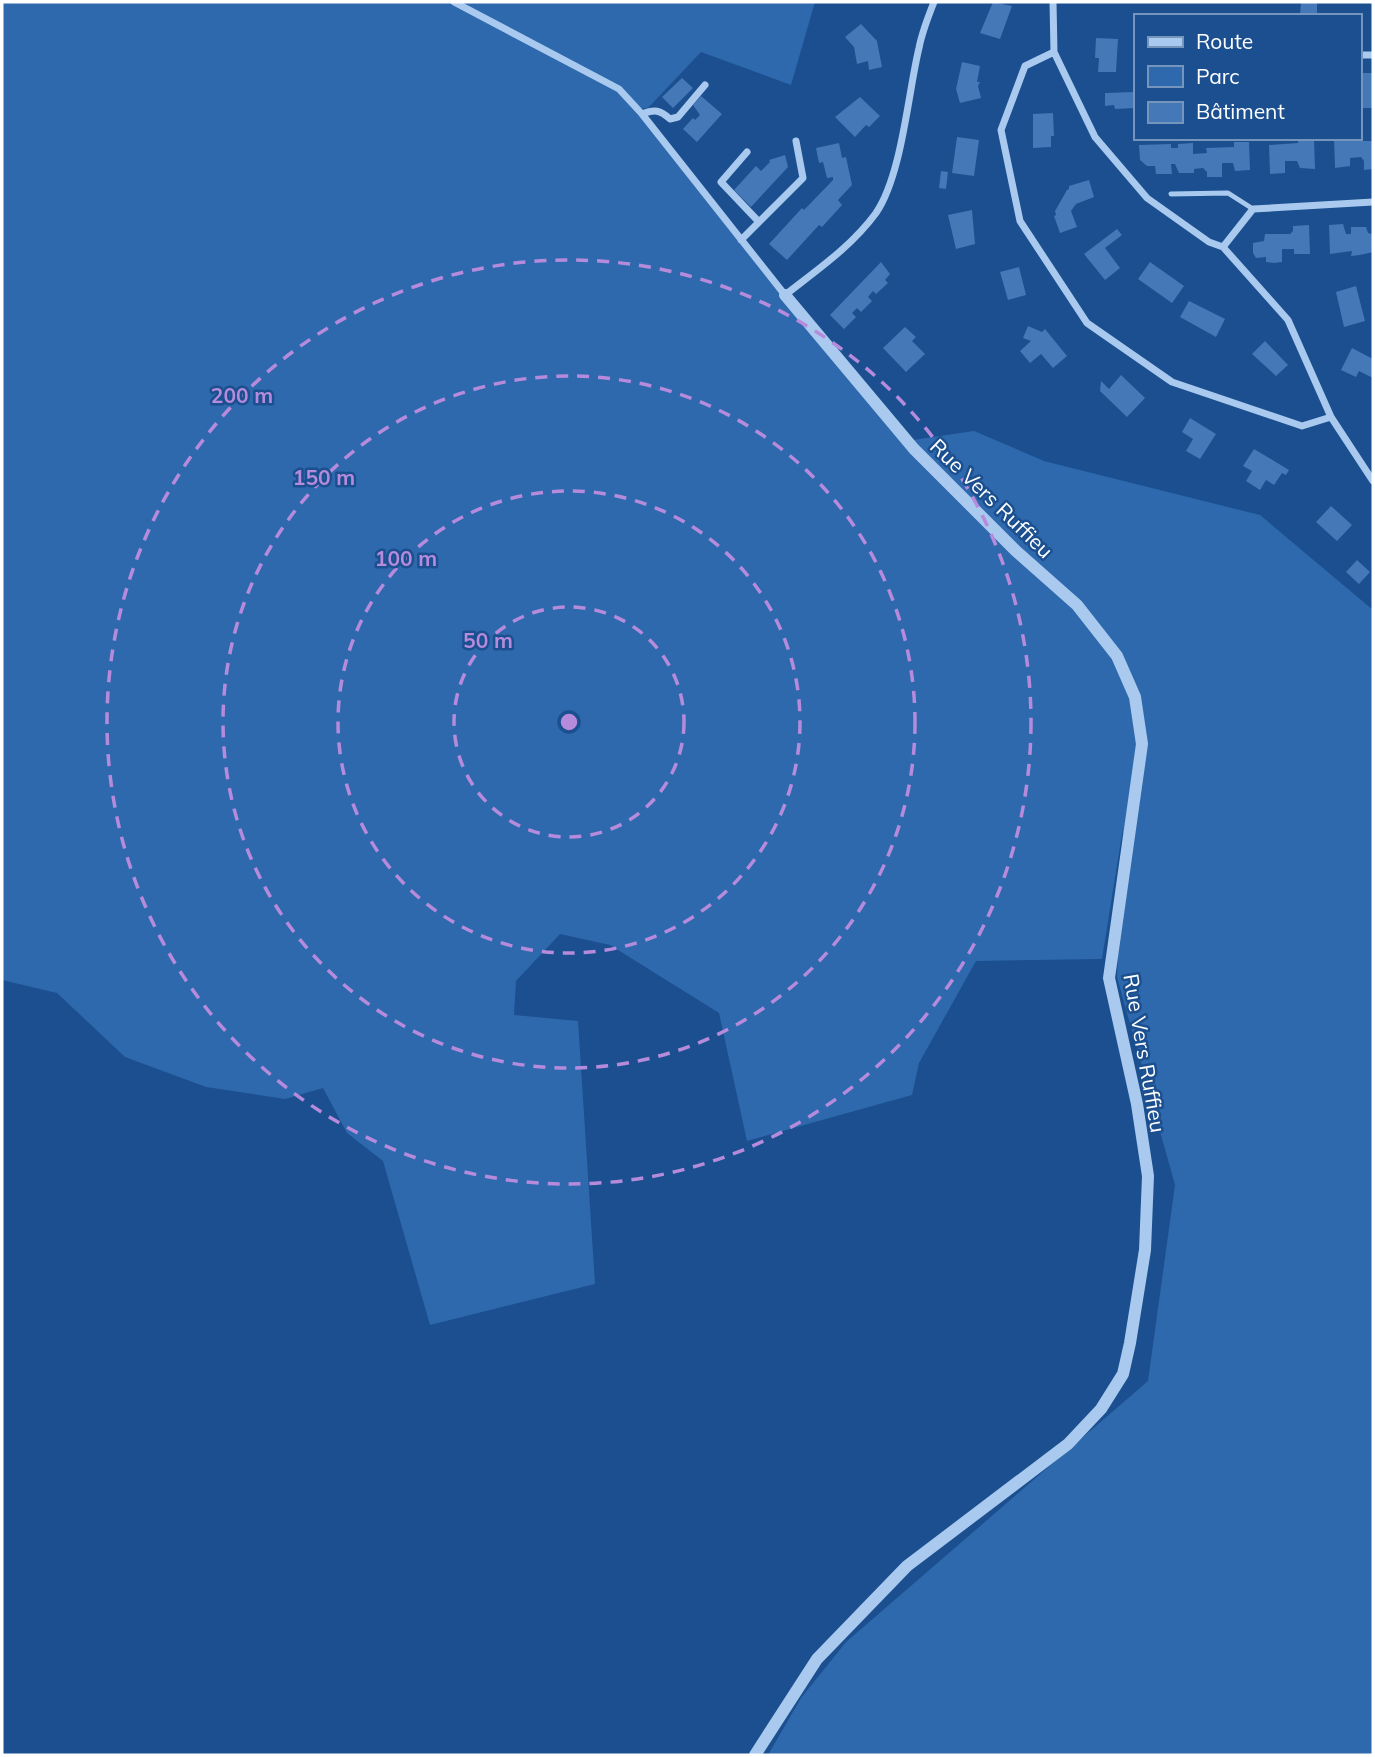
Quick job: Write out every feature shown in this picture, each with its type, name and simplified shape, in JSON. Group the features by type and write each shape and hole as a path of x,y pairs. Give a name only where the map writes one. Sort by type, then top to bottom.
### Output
{"street":[{"path":"454,2 619,89 642,114 785,295 842,250 877,212 897,158 919,47 934,2"},
{"path":"1053,2 1054,52 1095,137 1147,198 1209,242 1223,247 1288,320 1331,417 1373,481"},
{"path":"1054,52 1025,66 1001,130 1020,221 1087,323 1172,382 1302,426 1331,417"},
{"path":"642,114 654,109 670,119 678,117 705,85"},
{"path":"741,240 803,178 796,141"},
{"path":"747,152 720,182 759,222"},
{"path":"1223,247 1253,209 1373,202"},
{"name":"Rue Vers Ruffieu","path":"755,1755 817,1659 907,1566 1068,1444 1101,1409 1123,1374 1130,1343 1145,1250 1147,1176 1137,1104 1109,978 1142,744 1135,697 1117,656 1077,605 996,532 914,449 785,295"}],"lane":[{"path":"1171,194 1228,193 1253,209"}],"green space":[{"path":"2,2 815,2 791,85 701,52 648,108 637,109 906,441 974,431 1044,461 1260,515 1373,610 1373,1755 768,1755 801,1698 846,1642 1148,1381 1175,1185 1117,977 1123,828 1102,959 976,961 919,1063 912,1095 747,1141 719,1013 610,945 560,934 516,981 514,1015 578,1021 595,1284 430,1325 383,1161 347,1133 323,1088 285,1099 206,1087 125,1057 57,993 2,980"}],"building":[{"path":"993,2 1012,6 1000,39 980,33"},
{"path":"1301,2 1317,2 1317,14 1300,14"},
{"path":"861,24 877,41 882,67 869,70 868,61 857,64 854,47 845,37"},
{"path":"1096,38 1118,39 1116,72 1098,72 1099,58 1095,58"},
{"path":"962,62 980,66 977,82 980,82 978,86 981,98 960,103 956,89"},
{"path":"1361,73 1373,73 1373,108 1361,108"},
{"path":"682,78 693,88 673,108 662,97"},
{"path":"1134,92 1134,108 1115,109 1114,105 1105,106 1105,93"},
{"path":"701,96 722,114 697,142 683,129 693,118 695,120 700,115 693,105"},
{"path":"860,97 880,116 869,127 866,125 855,137 835,117"},
{"path":"1053,113 1054,136 1051,136 1051,147 1033,148 1033,114"},
{"path":"957,137 979,140 974,176 952,173"},
{"path":"1298,140 1314,140 1315,169 1300,168 1297,161 1285,161 1285,173 1270,174 1269,145 1298,143"},
{"path":"1334,140 1373,141 1373,169 1364,170 1361,157 1350,158 1350,166 1335,168"},
{"path":"1234,142 1249,142 1250,170 1235,171 1233,163 1222,163 1222,177 1207,177 1203,168 1194,169 1194,173 1179,173 1175,164 1171,164 1172,174 1156,174 1155,166 1147,166 1140,160 1139,145 1171,144 1171,148 1178,148 1178,144 1193,143 1193,154 1207,153 1206,148 1234,147"},
{"path":"839,143 842,158 846,157 852,185 838,200 842,205 822,227 819,225 787,260 769,244 802,208 804,210 833,180 833,177 827,178 823,162 819,163 816,148"},
{"path":"785,155 788,167 751,207 734,190 756,166 761,171 769,160"},
{"path":"941,171 948,172 946,189 939,188"},
{"path":"1089,180 1094,197 1076,204 1071,211 1077,227 1060,233 1055,211 1069,186"},
{"path":"972,210 975,244 956,249 948,215"},
{"path":"1343,224 1346,234 1351,234 1351,227 1366,227 1368,233 1373,234 1373,252 1351,256 1352,251 1330,254 1329,225"},
{"path":"1309,225 1310,254 1294,254 1294,249 1282,249 1282,262 1274,263 1266,262 1266,257 1256,258 1253,253 1253,243 1264,241 1265,234 1290,234 1293,226"},
{"path":"1117,229 1122,235 1105,248 1120,268 1105,280 1084,254"},
{"path":"881,262 890,274 885,280 888,283 876,294 873,291 868,297 872,301 861,312 857,308 852,313 856,317 844,329 830,315"},
{"path":"1150,262 1184,286 1172,303 1138,279"},
{"path":"1019,267 1026,295 1008,300 1000,272"},
{"path":"1356,286 1365,321 1344,327 1336,292"},
{"path":"1189,301 1225,319 1216,337 1180,317"},
{"path":"1028,326 1042,332 1045,329 1067,356 1053,368 1041,354 1030,363 1020,351 1031,341 1023,338"},
{"path":"905,327 916,337 912,341 925,354 906,372 883,348"},
{"path":"1265,341 1288,365 1276,376 1252,354"},
{"path":"1352,348 1373,359 1373,378 1359,371 1356,377 1341,370"},
{"path":"1121,375 1145,398 1127,417 1100,391 1101,381 1109,389"},
{"path":"1190,418 1216,434 1200,459 1186,451 1193,439 1182,432"},
{"path":"1254,449 1289,470 1286,475 1282,473 1274,485 1266,480 1260,490 1246,481 1252,471 1243,466"},
{"path":"1331,506 1352,525 1337,541 1316,522"},
{"path":"1357,560 1370,572 1359,584 1346,572"}]}
